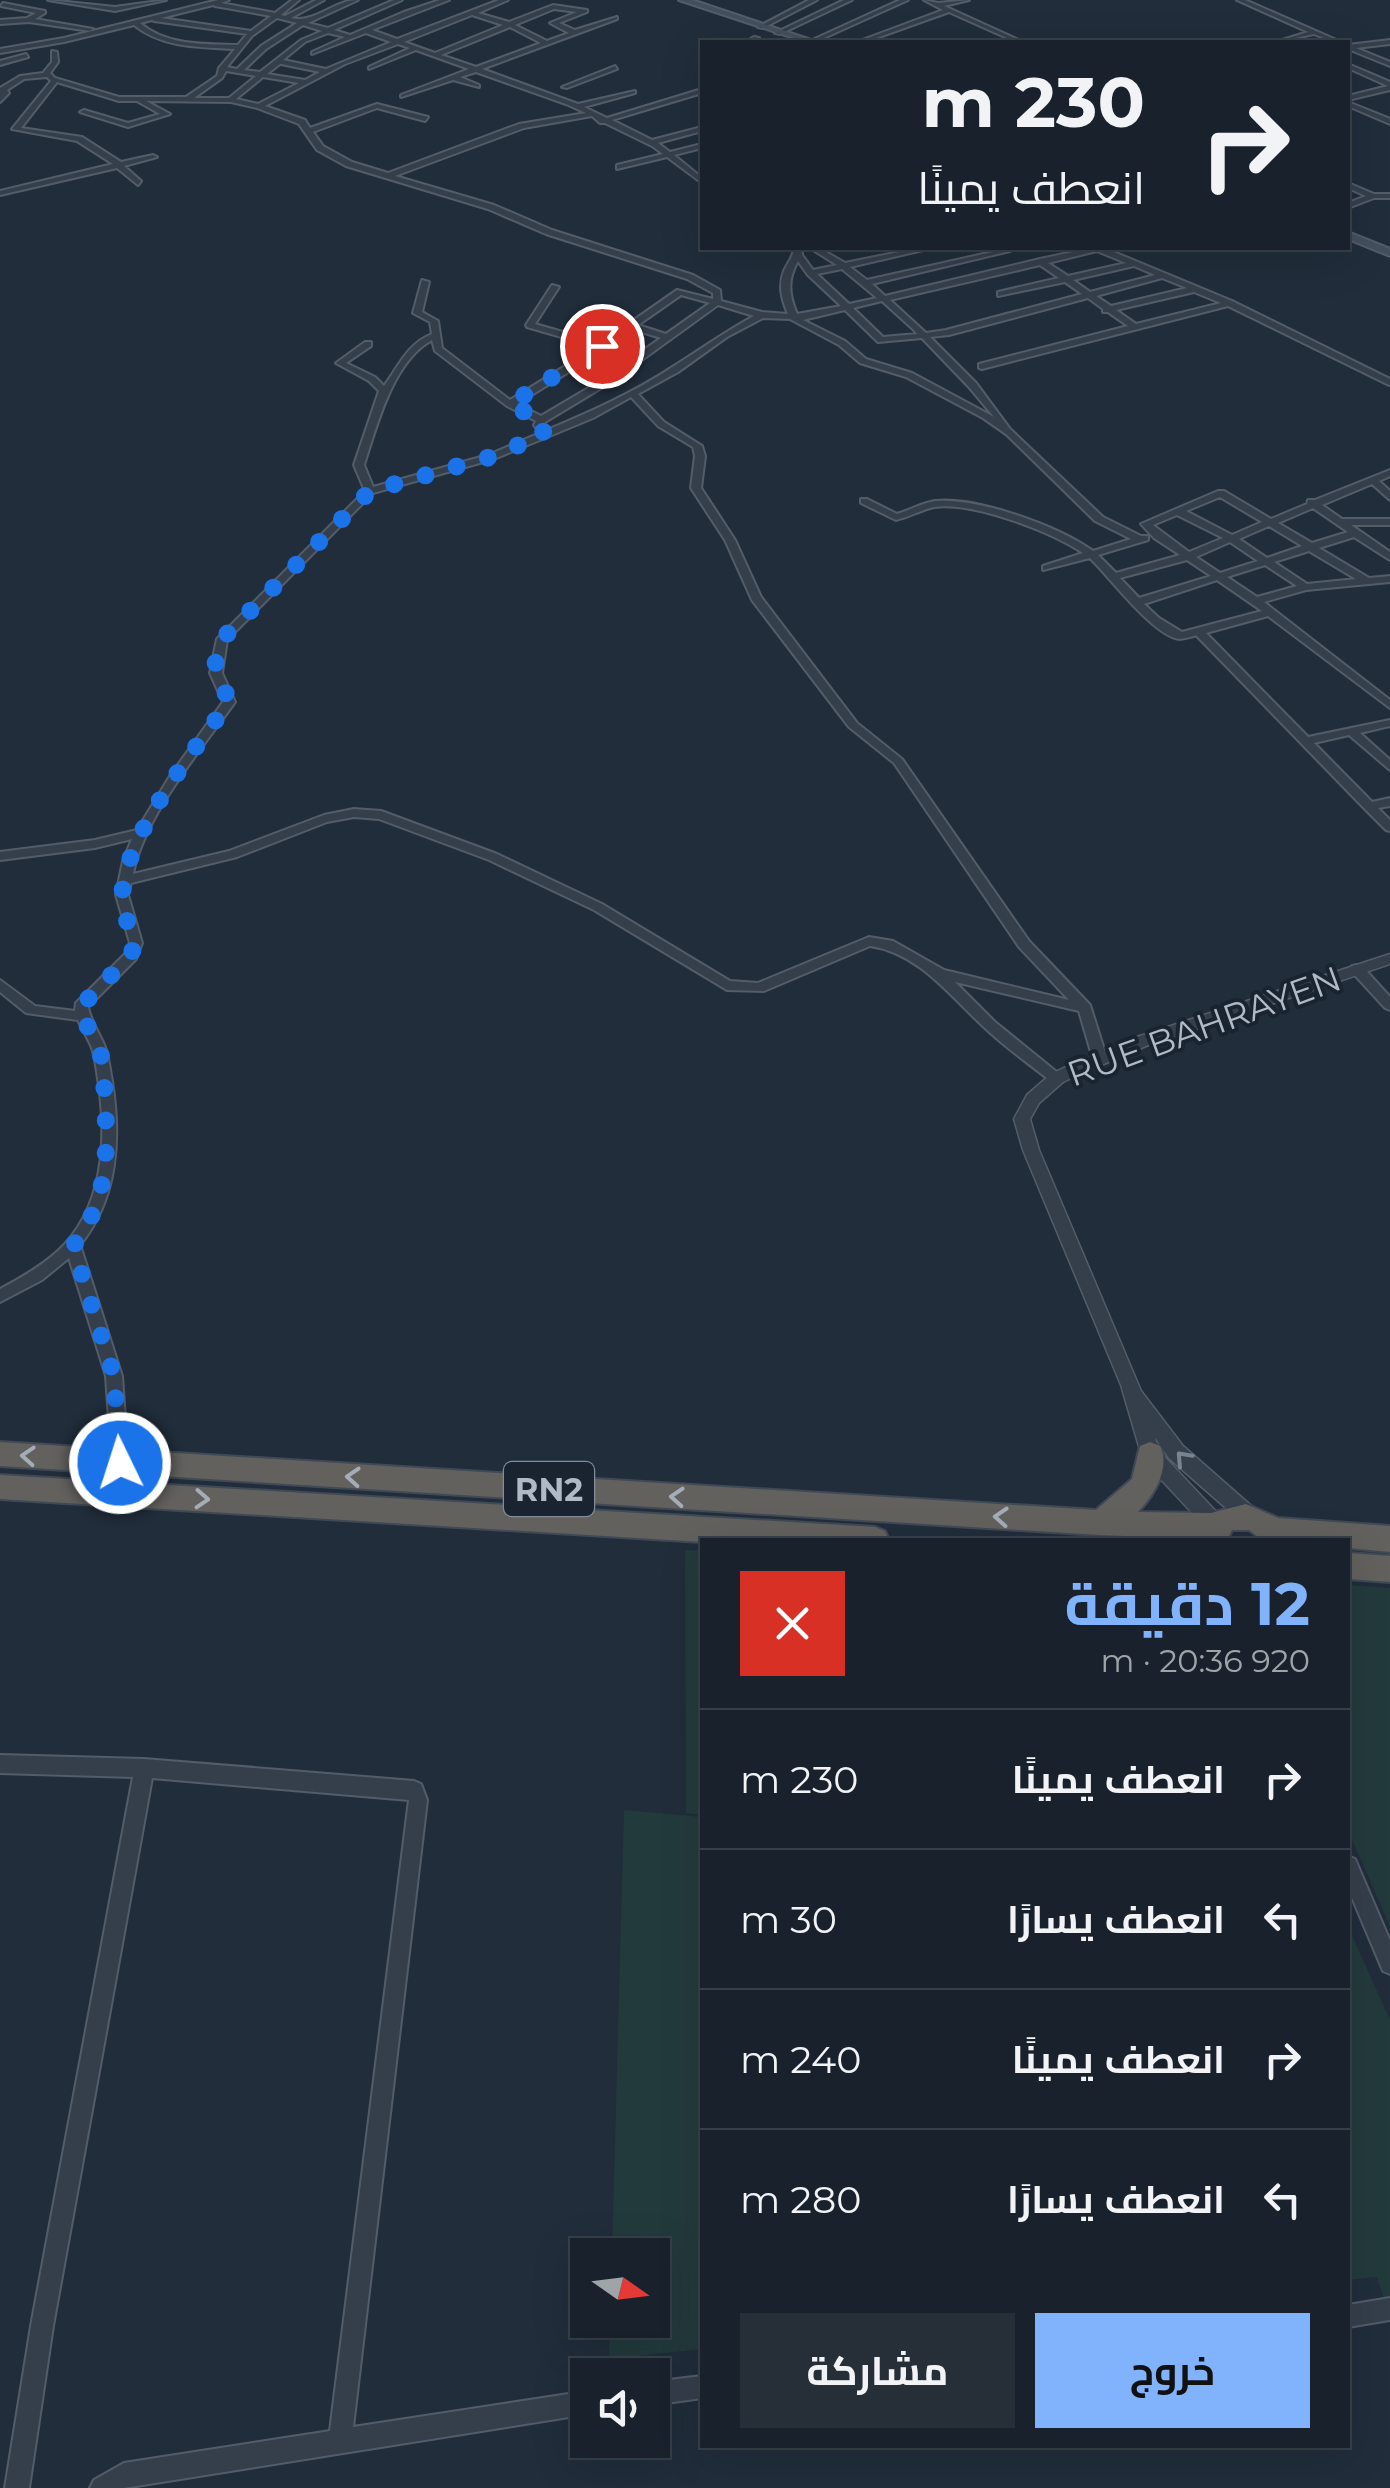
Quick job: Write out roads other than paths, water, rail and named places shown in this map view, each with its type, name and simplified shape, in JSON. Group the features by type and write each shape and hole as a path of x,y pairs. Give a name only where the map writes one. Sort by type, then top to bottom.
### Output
{"highway":[{"name":"RN2","path":"0,1454 1214,1533 1228,1518 1267,1529 1390,1539"},
{"path":"1099,1523 1137,1496 1147,1483 1150,1454"},
{"name":"RN2","path":"0,1487 841,1538"},
{"path":"1350,1566 1390,1570"}],"main road":[{"path":"689,1 804,40"},
{"path":"1350,236 1390,253"}],"street":[{"path":"1,5 14,0"},
{"path":"51,0 115,9 163,0"},
{"path":"51,23 98,0"},
{"path":"142,4 152,0"},
{"path":"1,49 64,40 226,0"},
{"path":"274,0 294,2"},
{"path":"285,18 321,0"},
{"path":"238,72 268,42 302,22 355,0"},
{"path":"231,100 326,29 399,0"},
{"path":"259,106 343,63 505,0"},
{"path":"794,0 803,5"},
{"path":"761,27 814,0"},
{"path":"778,33 849,0"},
{"path":"816,40 906,0"},
{"path":"927,0 1016,40"},
{"path":"936,5 966,0"},
{"path":"1240,0 1334,40"},
{"path":"314,53 439,1 511,24 544,42"},
{"path":"188,99 213,83 251,34 294,2"},
{"path":"211,3 275,15 351,37"},
{"path":"371,3 440,24"},
{"path":"1264,7 1274,4"},
{"path":"1,5 65,16"},
{"path":"436,54 556,6 585,11 552,23"},
{"path":"866,40 949,10"},
{"path":"28,20 42,12"},
{"path":"169,12 264,24"},
{"path":"533,16 573,32"},
{"path":"146,18 251,34 343,63"},
{"path":"403,96 615,18"},
{"path":"0,32 1,22 28,20 99,30"},
{"path":"134,20 154,35 172,41 238,47"},
{"path":"588,27 608,34"},
{"path":"154,35 168,28"},
{"path":"367,31 578,106 651,142 700,180"},
{"path":"1286,40 1316,32"},
{"path":"0,63 54,52 64,40"},
{"path":"1350,47 1390,42"},
{"path":"459,44 473,49"},
{"path":"371,68 418,48"},
{"path":"1350,48 1390,61"},
{"path":"54,52 51,78 16,129 79,139 138,183"},
{"path":"487,54 501,58"},
{"path":"225,65 246,62 326,71"},
{"path":"225,65 238,72 306,82"},
{"path":"1350,67 1390,87"},
{"path":"590,103 566,85 615,68"},
{"path":"452,77 477,86"},
{"path":"0,100 6,93 3,89 13,80 51,78 122,99 231,100 259,106 292,117 310,131 320,148 335,158 697,280 717,292 717,302"},
{"path":"1350,100 1390,87"},
{"path":"578,106 633,92"},
{"path":"604,121 700,92"},
{"path":"88,124 122,99"},
{"path":"128,125 166,114 137,100"},
{"path":"1350,102 1389,121"},
{"path":"310,131 377,106 425,119"},
{"path":"84,112 128,125 138,136"},
{"path":"390,175 522,126 592,114"},
{"path":"651,142 700,130"},
{"path":"620,168 700,147"},
{"path":"0,193 153,157"},
{"path":"686,169 700,165"},
{"path":"1350,186 1373,196"},
{"path":"1350,203 1373,196 1390,196"},
{"path":"819,250 844,265 884,300 983,397 1009,432 1098,519 1140,539"},
{"path":"811,272 918,250"},
{"path":"954,250 965,260"},
{"path":"864,283 1004,250 1020,266"},
{"path":"1050,250 1059,258"},
{"path":"680,292 762,315 794,318 1090,250"},
{"path":"1103,250 1229,303 1390,382"},
{"path":"798,252 811,272 880,340 946,332 1164,275"},
{"path":"798,252 786,282 785,296 794,318 842,343 863,360 908,375 1009,432"},
{"path":"1040,261 1134,327"},
{"path":"1001,294 1138,263"},
{"path":"980,276 1018,312"},
{"path":"510,404 697,280"},
{"path":"425,282 417,313 434,321 438,349 510,404 540,420"},
{"path":"556,287 528,323 641,358"},
{"path":"1106,310 1196,288"},
{"path":"545,434 538,425 540,420 641,358 717,302"},
{"path":"982,366 1229,303"},
{"path":"0,1296 56,1265 91,1224 102,1194 107,1158 100,1052 81,1016 81,1006 130,956 136,943 123,908 125,880 140,834 229,702 215,665 222,639 370,491 490,457 545,434 633,394 762,315"},
{"path":"631,326 669,338"},
{"path":"370,491 359,465 384,391 398,377 408,352 420,341 435,336"},
{"path":"368,344 340,363 379,384 384,391"},
{"path":"633,394 660,424 697,446 700,456 696,488 730,540 756,598 854,725 898,761 1024,944 1085,1008 1100,1060"},
{"path":"1112,577 1189,556 1390,472"},
{"path":"1372,479 1390,496"},
{"path":"1366,580 1221,493 1146,524 1256,601 1390,704"},
{"path":"864,501 896,517 934,504 960,505 1050,533 1091,554 1176,634 1201,634 1270,612"},
{"path":"1311,502 1387,553"},
{"path":"1178,511 1229,537 1305,587"},
{"path":"1341,522 1390,522"},
{"path":"1138,602 1355,533"},
{"path":"1047,568 1158,536"},
{"path":"1256,601 1305,587 1390,579"},
{"path":"1201,634 1390,827"},
{"path":"1306,741 1390,724"},
{"path":"1350,731 1390,766"},
{"path":"1369,806 1390,802"},
{"path":"125,880 233,854 324,819 381,815 493,857 598,907 727,986 759,988 869,941 888,944 940,974 990,1024 1057,1078"},
{"path":"0,856 96,844 140,834"},
{"name":"RUE BAHRAYEN","path":"1214,1533 1150,1454 1130,1385 1031,1150 1022,1119 1033,1098 1057,1078 1140,1042 1390,959"},
{"path":"1358,970 1390,1006"},
{"path":"940,974 1085,1008"},
{"path":"0,985 31,1010 81,1016"},
{"path":"73,1246 114,1376 120,1463"},
{"name":"RUE BAHRAYEN","path":"1130,1385 1176,1452 1267,1529"},
{"path":"0,1764 144,1768 414,1790 418,1800 396,1960 370,2226 340,2441"},
{"path":"17,2488 42,2326 144,1768"},
{"path":"1350,1871 1390,1964"},
{"path":"1350,2316 1390,2310"},
{"path":"670,2391 700,2387"},
{"path":"102,2488 340,2441 570,2405"}]}
